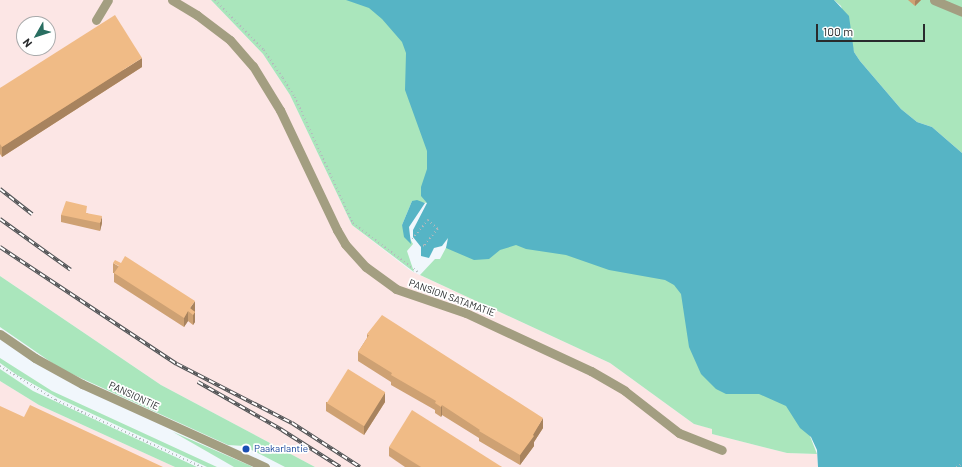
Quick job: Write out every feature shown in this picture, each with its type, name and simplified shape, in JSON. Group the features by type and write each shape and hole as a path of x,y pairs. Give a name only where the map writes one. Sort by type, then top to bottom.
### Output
{"street":[{"path":"96,20 108,0"},
{"name":"PANSION SATAMATIE","path":"172,0 197,15 230,40 253,66 280,110 337,230 345,244 366,267 400,290 466,313 591,371 625,391 679,433 722,450"},
{"path":"934,0 960,12"},
{"name":"PANSIONTIE","path":"0,334 35,358 82,384 265,467"}],"path":[{"path":"215,0 264,50 286,83 353,223 418,272"},
{"path":"412,240 428,220 438,229 424,246 420,246"},
{"path":"0,366 56,400 202,467"},
{"path":"956,467 962,464"}],"shaded area":[{"path":"0,0 211,0 263,54 290,95 352,225 411,271 610,363 694,424 713,429 712,434 787,453 817,454 818,467 315,467 161,385 0,276"},
{"path":"0,381 39,405 175,467 0,467"}],"green space":[{"path":"211,0 385,0 393,7 428,110 427,203 412,201 402,225 413,244 407,251 414,272 352,225 290,95 263,54"},
{"path":"834,0 962,0 962,153 932,127 917,122 901,109 860,61 854,52 841,6"},
{"path":"488,236 667,269 794,395 817,454 787,453 712,434 712,429 694,424 610,363 420,275 435,259 440,259 448,244"},
{"path":"0,276 161,385 315,467 285,467 244,446 228,445 61,369 0,327"},
{"path":"0,358 52,391 217,467 207,467 58,398 17,375 0,363"},
{"path":"0,369 33,391 197,467 175,467 39,405 0,381"},
{"path":"173,432 251,466 252,467 234,467"}],"water":[{"path":"346,0 834,0 849,16 854,52 860,61 901,109 917,122 932,127 962,153 962,467 818,467 817,450 811,437 800,428 786,406 759,394 726,394 716,389 701,374 689,347 681,294 674,285 665,280 609,270 566,255 526,249 516,245 500,250 489,259 474,260 446,248 448,238 442,246 434,248 429,258 421,256 421,247 413,237 413,230 427,203 421,196 421,187 427,169 427,151 405,90 406,53 402,42 382,19 369,8"},
{"path":"417,200 425,203 409,227 411,244 404,237 402,225 412,201"}],"building":[{"path":"115,15 142,58 2,147 0,144 0,88 50,56 56,56 56,52"},
{"path":"66,201 87,206 86,213 102,216 100,223 61,215"},
{"path":"125,256 195,301 190,308 195,312 193,315 188,311 184,318 114,273 119,266 113,263 115,260 121,263"},
{"path":"382,315 543,418 533,435 534,436 520,455 479,431 480,430 442,405 441,407 435,403 436,401 391,375 392,373 358,352 369,335 367,334"},
{"path":"348,369 385,392 364,426 327,403"},
{"path":"30,405 163,467 0,467 0,406 24,417"},
{"path":"412,410 502,467 421,467 389,447"}],"railway":[{"path":"0,189 32,214"},
{"path":"0,219 71,270"},
{"path":"0,247 177,364 292,423 360,467"},
{"path":"198,382 282,430 340,467"}],"place":[{"name":"Paakarlantie","path":"246,449"}]}
